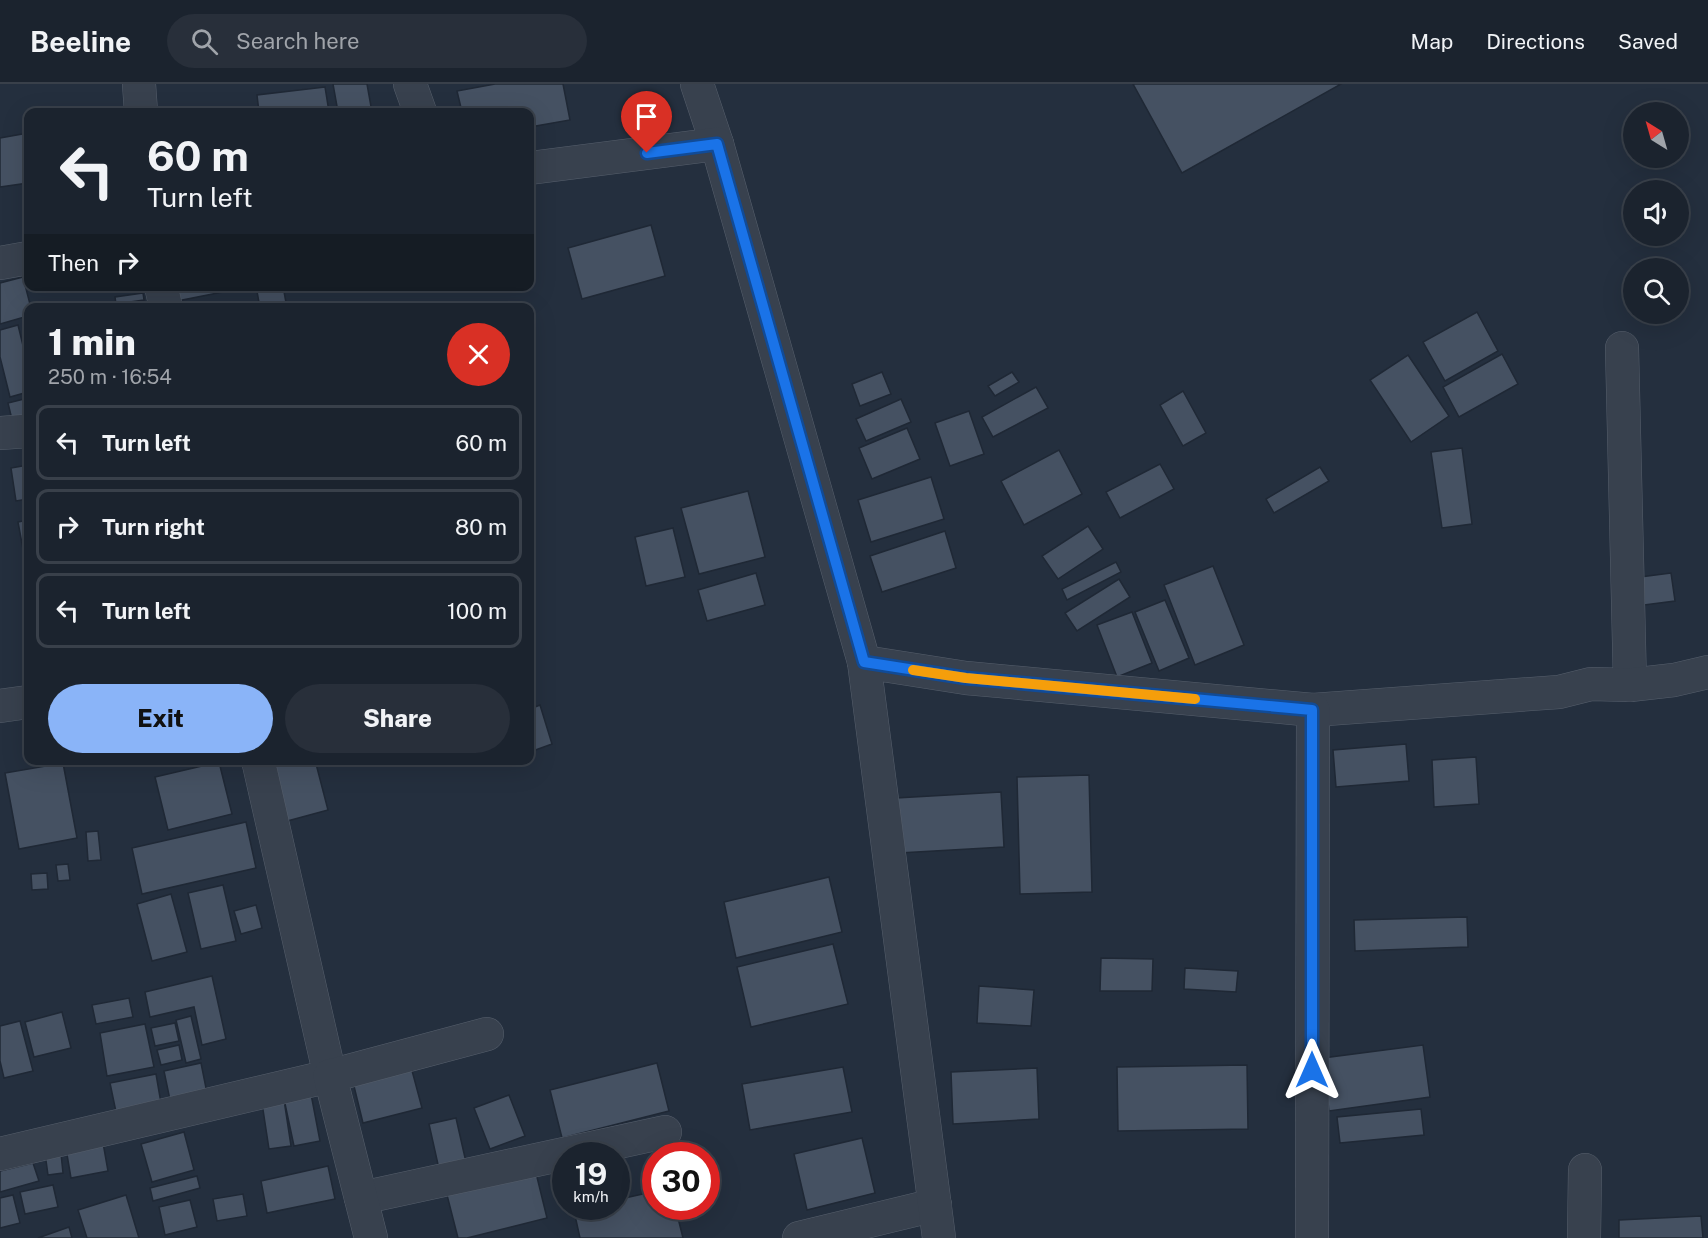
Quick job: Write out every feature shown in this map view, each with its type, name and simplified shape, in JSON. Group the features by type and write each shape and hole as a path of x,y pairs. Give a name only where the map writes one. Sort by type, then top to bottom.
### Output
{"street":[{"path":"139,84 141,108"},
{"path":"410,84 419,108"},
{"path":"697,84 717,144 864,662 939,1238"},
{"path":"534,167 717,144"},
{"path":"0,263 24,259"},
{"path":"1622,348 1630,685"},
{"path":"0,433 24,431"},
{"path":"864,662 966,678 1312,710 1559,692 1591,684 1630,685 1674,680 1708,672"},
{"path":"0,706 24,703"},
{"path":"1312,710 1312,1238"},
{"path":"259,765 330,1076 371,1238"},
{"path":"0,1154 330,1076 487,1034"},
{"path":"361,1198 665,1132"},
{"path":"1584,1238 1586,1170"},
{"path":"799,1238 935,1205"}],"building":[{"path":"333,84 367,84 371,108 337,108"},
{"path":"495,84 563,84 570,120 534,126 534,108 461,108 457,91"},
{"path":"1133,84 1341,84 1182,173"},
{"path":"325,87 328,108 259,108 257,95"},
{"path":"24,134 24,184 0,187 0,138"},
{"path":"651,225 665,276 582,299 568,248"},
{"path":"23,277 24,291 27,291 30,303 24,303 24,317 0,324 0,283"},
{"path":"165,291 228,291 167,303"},
{"path":"257,291 284,291 286,303 259,303"},
{"path":"143,293 144,300 116,303 115,297"},
{"path":"1477,312 1498,351 1445,381 1423,342"},
{"path":"18,325 24,350 24,393 10,397 0,357 0,330"},
{"path":"1502,354 1518,384 1459,417 1443,387"},
{"path":"1408,355 1449,416 1411,442 1370,380"},
{"path":"882,372 891,394 860,406 852,384"},
{"path":"1012,372 1019,382 995,396 988,386"},
{"path":"1036,387 1048,408 993,437 982,417"},
{"path":"1183,391 1206,433 1183,446 1160,405"},
{"path":"24,399 24,426 14,428 8,403"},
{"path":"901,399 911,422 866,441 856,419"},
{"path":"969,411 984,454 950,466 935,423"},
{"path":"907,428 920,459 872,479 859,448"},
{"path":"1462,448 1472,524 1442,528 1431,452"},
{"path":"1059,450 1082,494 1024,525 1001,481"},
{"path":"1160,464 1174,489 1120,518 1106,492"},
{"path":"24,466 24,500 16,501 11,468"},
{"path":"1320,467 1329,481 1274,513 1266,499"},
{"path":"931,477 944,519 871,542 858,500"},
{"path":"748,491 765,557 699,574 681,508"},
{"path":"24,521 24,555 18,522"},
{"path":"1088,526 1103,549 1058,579 1042,556"},
{"path":"673,528 685,577 646,586 635,537"},
{"path":"945,531 956,568 882,592 870,556"},
{"path":"1116,562 1121,572 1067,600 1062,589"},
{"path":"1213,566 1244,645 1195,665 1164,585"},
{"path":"756,573 765,605 707,621 698,590"},
{"path":"1671,573 1675,601 1644,605 1640,577"},
{"path":"1119,579 1130,597 1077,631 1065,613"},
{"path":"1165,600 1189,658 1159,671 1135,612"},
{"path":"1132,612 1152,663 1117,677 1097,625"},
{"path":"540,705 552,744 534,751 534,707"},
{"path":"1406,744 1409,781 1336,787 1333,750"},
{"path":"1476,757 1479,804 1434,807 1432,760"},
{"path":"63,765 77,838 19,849 5,773"},
{"path":"206,765 220,765 232,814 168,830 155,777"},
{"path":"265,765 316,765 328,810 280,823"},
{"path":"1089,775 1092,892 1020,894 1017,777"},
{"path":"1001,792 1004,847 899,853 896,798"},
{"path":"246,822 256,868 142,894 132,848"},
{"path":"98,831 101,860 88,861 86,832"},
{"path":"68,864 70,880 58,881 56,865"},
{"path":"47,873 48,889 32,890 31,874"},
{"path":"829,877 842,932 736,958 724,902"},
{"path":"223,885 236,941 201,949 188,893"},
{"path":"171,894 187,952 152,961 137,904"},
{"path":"256,905 262,928 241,934 234,911"},
{"path":"1467,917 1468,947 1355,951 1354,920"},
{"path":"833,944 848,1004 751,1027 737,967"},
{"path":"1101,958 1153,959 1152,991 1100,991"},
{"path":"1185,968 1238,971 1236,992 1184,989"},
{"path":"212,976 226,1039 202,1045 194,1007 150,1017 145,992"},
{"path":"979,986 1034,990 1031,1026 977,1023"},
{"path":"129,998 133,1017 96,1024 92,1005"},
{"path":"62,1012 71,1048 34,1057 25,1022"},
{"path":"191,1016 201,1059 186,1063 176,1020"},
{"path":"20,1021 33,1071 4,1078 0,1061 0,1026"},
{"path":"175,1023 179,1041 155,1046 151,1028"},
{"path":"145,1024 154,1067 107,1076 100,1033"},
{"path":"179,1045 182,1060 161,1065 157,1050"},
{"path":"1423,1045 1430,1097 1329,1111 1323,1058"},
{"path":"201,1063 207,1093 170,1100 164,1071"},
{"path":"410,1063 422,1108 363,1123 352,1078"},
{"path":"657,1063 669,1111 562,1138 550,1090"},
{"path":"1247,1065 1248,1129 1118,1131 1117,1067"},
{"path":"843,1067 852,1112 750,1130 742,1084"},
{"path":"1037,1068 1039,1119 953,1124 951,1072"},
{"path":"156,1074 161,1103 116,1112 110,1083"},
{"path":"311,1094 320,1141 294,1146 284,1099"},
{"path":"509,1095 525,1136 490,1149 474,1108"},
{"path":"284,1100 291,1146 269,1149 262,1103"},
{"path":"1421,1109 1424,1135 1340,1143 1337,1117"},
{"path":"456,1118 468,1171 441,1178 429,1124"},
{"path":"184,1132 194,1170 152,1182 141,1144"},
{"path":"102,1137 108,1171 71,1178 65,1143"},
{"path":"862,1138 875,1193 807,1210 794,1154"},
{"path":"60,1144 63,1173 48,1175 44,1146"},
{"path":"33,1163 39,1181 0,1192 0,1171"},
{"path":"328,1166 335,1199 267,1213 261,1181"},
{"path":"536,1173 547,1218 467,1238 458,1238 447,1195"},
{"path":"197,1176 200,1188 153,1201 150,1188"},
{"path":"53,1185 58,1207 25,1214 20,1192"},
{"path":"243,1194 247,1216 217,1221 213,1199"},
{"path":"642,1194 642,1220 678,1220 683,1238 580,1238 576,1220 630,1220 630,1197"},
{"path":"13,1195 20,1223 0,1228 0,1198"},
{"path":"126,1195 139,1238 87,1238 78,1210"},
{"path":"190,1200 197,1227 165,1235 159,1207"},
{"path":"1701,1216 1703,1238 1619,1238 1619,1220"},
{"path":"69,1227 72,1238 38,1238"}],"slow traffic":[{"path":"913,670 966,678 1195,699"}],"route":[{"path":"647,153 717,144 864,662 966,678 1312,710 1312,1070"}]}
